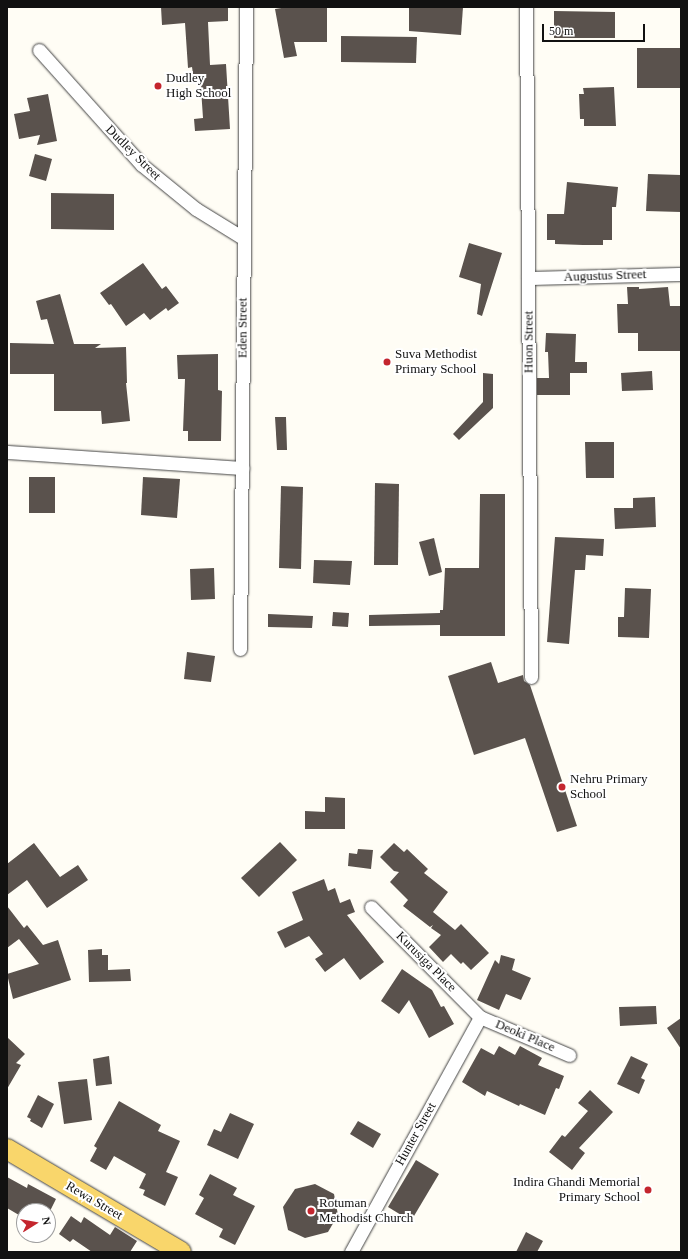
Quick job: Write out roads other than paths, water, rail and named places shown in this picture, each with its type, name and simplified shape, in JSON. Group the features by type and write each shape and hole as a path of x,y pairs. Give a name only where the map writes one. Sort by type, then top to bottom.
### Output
{"main road":[{"name":"Rewa Street","path":"7,1149 181,1252"}],"street":[{"name":"Eden Street","path":"240,649 246,7"},
{"name":"Huon Street","path":"526,7 531,677"},
{"name":"Dudley Street","path":"39,50 142,165 196,210 243,238"},
{"name":"Augustus Street","path":"528,278 681,274"},
{"path":"7,452 242,468"},
{"name":"Kurusiga Place","path":"371,906 480,1017"},
{"name":"Deoki Place","path":"480,1017 569,1055"},
{"name":"Hunter Street","path":"351,1252 480,1017"}],"place":[{"name":"Dudley High School","path":"158,86"},
{"name":"Suva Methodist Primary School","path":"387,362"},
{"name":"Nehru Primary School","path":"562,787"},
{"name":"Indira Ghandi Memorial Primary School","path":"648,1190"},
{"name":"Rotuman Methodist Church","path":"311,1211"}]}
